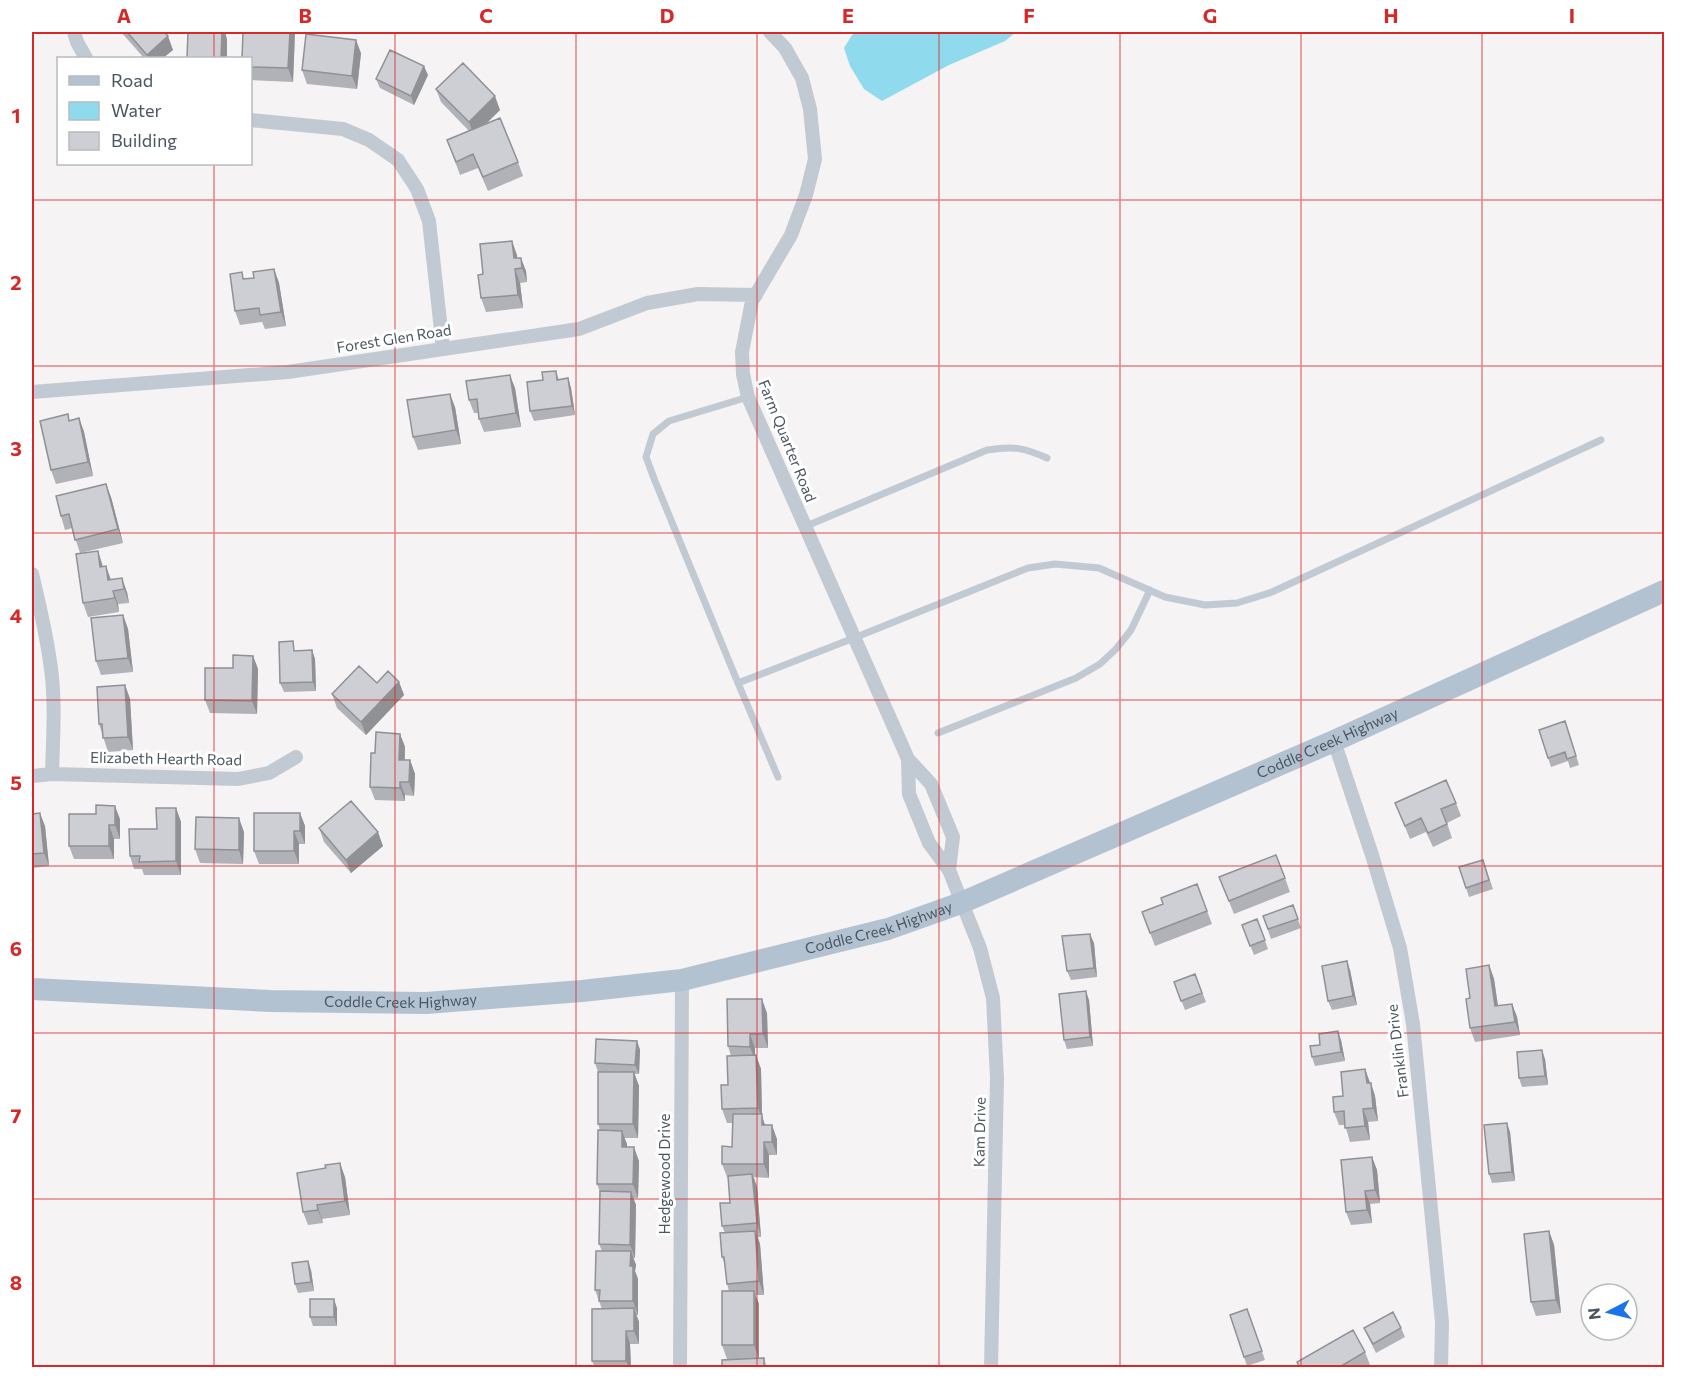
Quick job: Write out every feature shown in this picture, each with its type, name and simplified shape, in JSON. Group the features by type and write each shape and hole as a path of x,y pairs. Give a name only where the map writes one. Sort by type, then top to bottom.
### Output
{"main road":[{"name":"Coddle Creek Highway","path":"32,989 270,1001 426,1003 582,992 682,980 888,928 961,903 1334,741 1665,591"}],"street":[{"path":"74,32 85,57"},
{"name":"Farm Quarter Road","path":"770,32 785,48 802,78 810,109 815,159 806,195 791,234 752,302 742,352 742,374 748,397 804,527 908,759 931,784 953,837 949,870"},
{"path":"252,120 343,129 369,140 398,160 417,189 429,221 443,348"},
{"name":"Forest Glen Road","path":"32,392 288,372 579,329 647,303 698,294 756,295"},
{"path":"32,574 51,663 52,774"},
{"name":"Franklin Drive","path":"1334,741 1400,948 1413,1024 1442,1322 1441,1368"},
{"name":"Elizabeth Hearth Road","path":"32,776 52,774 238,779 269,773 296,757"},
{"name":"Farm Quarter Road","path":"908,759 909,794 929,843 949,870 961,903"},
{"name":"Kam Drive","path":"961,903 980,948 993,998 997,1078 991,1368"},
{"name":"Hedgewood Drive","path":"680,1368 682,980"}],"lane":[{"path":"748,397 669,421 653,434 646,457 778,777"},
{"path":"738,683 1028,568 1055,564 1099,568 1165,597 1205,605 1237,603 1272,592 1601,440"},
{"path":"804,527 987,450 1008,447 1028,450 1047,458"},
{"path":"938,733 1076,678 1100,664 1131,630 1150,590"}],"water":[{"path":"856,32 1016,32 1005,41 949,65 882,101 864,89 850,66 844,48"}],"building":[{"path":"127,32 164,32 168,36 147,55"},
{"path":"188,32 222,32 221,57 187,57"},
{"path":"243,32 290,32 288,68 252,67 252,57 242,57"},
{"path":"306,34 356,40 352,76 302,70"},
{"path":"390,50 424,66 411,96 376,79"},
{"path":"463,63 495,96 469,122 436,89"},
{"path":"500,118 518,162 483,177 473,154 456,162 447,140"},
{"path":"512,241 514,258 521,258 522,268 515,269 518,295 481,298 478,275 483,274 480,244"},
{"path":"274,269 281,312 260,315 259,308 235,311 230,274 242,272 243,279 254,278 253,272"},
{"path":"556,371 557,380 568,378 572,406 530,411 527,382 543,380 542,372"},
{"path":"510,375 516,413 479,419 477,399 469,400 466,381"},
{"path":"450,394 456,430 413,437 407,400"},
{"path":"68,414 69,421 79,418 88,462 51,470 40,421"},
{"path":"106,484 118,529 75,540 69,514 61,516 56,496"},
{"path":"98,551 100,567 106,566 108,580 122,578 124,589 113,591 115,598 83,603 76,554"},
{"path":"123,615 128,658 96,661 91,618"},
{"path":"293,641 294,651 312,650 313,682 280,683 279,642"},
{"path":"233,655 253,656 252,701 205,700 205,668 233,668"},
{"path":"359,666 377,683 388,671 399,682 361,722 332,694"},
{"path":"125,685 128,737 103,738 102,724 99,724 97,687"},
{"path":"1565,721 1576,756 1567,759 1565,752 1548,758 1539,730"},
{"path":"376,732 400,734 399,760 410,760 409,782 400,782 400,788 370,787 371,753 375,753"},
{"path":"1446,780 1456,803 1441,809 1447,824 1428,833 1421,818 1405,826 1395,803"},
{"path":"351,801 378,832 346,860 319,828"},
{"path":"96,805 115,806 115,825 109,825 109,846 69,846 69,814 96,814"},
{"path":"156,808 176,808 176,861 139,862 140,856 130,856 129,829 157,829"},
{"path":"40,813 44,853 32,854 32,814"},
{"path":"254,813 300,813 300,831 294,831 294,851 254,851"},
{"path":"196,817 239,818 239,850 195,849"},
{"path":"1276,855 1285,878 1229,901 1219,877"},
{"path":"1483,860 1489,880 1466,888 1459,867"},
{"path":"1197,884 1207,911 1150,933 1142,912 1163,904 1161,898"},
{"path":"1293,905 1298,919 1268,929 1263,916"},
{"path":"1257,919 1265,940 1250,946 1242,925"},
{"path":"1090,934 1094,968 1067,971 1062,936"},
{"path":"1347,961 1353,996 1328,1001 1322,966"},
{"path":"1489,965 1495,1006 1512,1004 1515,1022 1470,1028 1466,999 1470,998 1466,969"},
{"path":"1195,974 1202,993 1181,1001 1174,982"},
{"path":"1086,991 1090,1037 1064,1040 1059,994"},
{"path":"727,999 762,999 763,1034 750,1034 750,1047 728,1046"},
{"path":"1338,1031 1341,1052 1312,1057 1310,1046 1320,1045 1319,1034"},
{"path":"596,1039 637,1041 635,1065 595,1063"},
{"path":"1542,1050 1545,1076 1519,1078 1517,1052"},
{"path":"756,1055 758,1108 722,1109 721,1085 728,1085 727,1056"},
{"path":"1365,1069 1367,1083 1371,1083 1373,1108 1363,1109 1365,1126 1345,1128 1344,1111 1334,1112 1333,1097 1343,1096 1341,1072"},
{"path":"598,1072 634,1072 633,1124 598,1124"},
{"path":"733,1114 762,1114 762,1125 772,1125 772,1142 764,1142 764,1164 722,1164 722,1146 732,1147"},
{"path":"1507,1123 1512,1172 1489,1174 1484,1125"},
{"path":"598,1130 622,1131 622,1147 634,1147 633,1184 597,1184"},
{"path":"1372,1157 1375,1190 1365,1191 1367,1210 1346,1212 1341,1160"},
{"path":"340,1163 345,1201 317,1205 318,1210 303,1212 297,1173"},
{"path":"752,1174 757,1223 722,1226 720,1203 730,1203 728,1176"},
{"path":"600,1191 631,1192 630,1245 599,1244"},
{"path":"755,1231 759,1281 727,1284 720,1233"},
{"path":"1549,1231 1556,1300 1531,1302 1524,1234"},
{"path":"596,1251 631,1251 633,1301 599,1301 600,1290 595,1290"},
{"path":"308,1261 311,1282 295,1284 292,1263"},
{"path":"722,1291 754,1291 754,1345 722,1345"},
{"path":"310,1299 334,1299 334,1317 310,1317"},
{"path":"634,1308 634,1331 626,1331 626,1361 592,1361 592,1309"},
{"path":"1247,1309 1262,1351 1244,1357 1230,1315"},
{"path":"1393,1312 1401,1328 1373,1344 1364,1328"},
{"path":"1353,1330 1365,1352 1338,1368 1300,1368 1297,1362"},
{"path":"764,1358 764,1368 722,1368 722,1360"}]}
